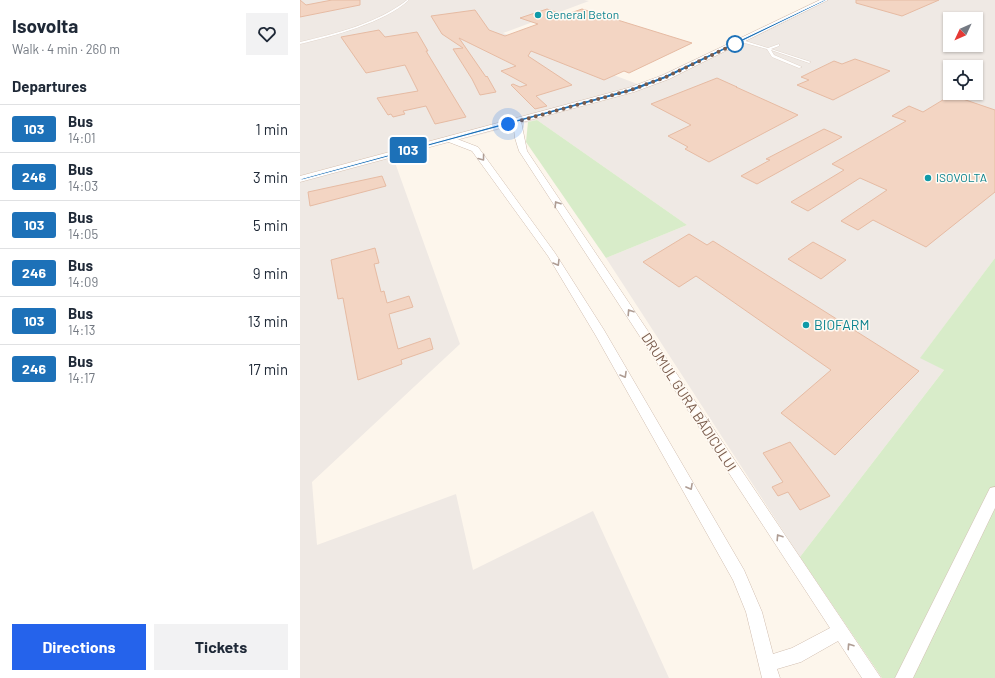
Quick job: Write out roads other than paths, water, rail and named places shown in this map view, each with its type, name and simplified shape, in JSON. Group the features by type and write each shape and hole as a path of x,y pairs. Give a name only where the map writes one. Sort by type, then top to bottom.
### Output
{"main road":[{"path":"300,178 637,88 666,77 825,0"}],"street":[{"name":"DRUMUL GURA BĂDICULUI","path":"517,121 519,138 523,151 872,678"},
{"path":"449,139 475,149 513,199 564,274 684,477 739,575 754,612 769,671 841,631"},
{"path":"904,678 995,493"}],"lane":[{"path":"300,43 386,15 397,10 408,0"},
{"path":"742,40 768,50 782,52 810,62"},
{"path":"768,50 778,45"},
{"path":"768,50 773,56 800,67"}],"place":[{"name":"General Beton","path":"538,15"},
{"name":"ISOVOLTA","path":"928,178"},
{"name":"BIOFARM","path":"806,325"}]}
